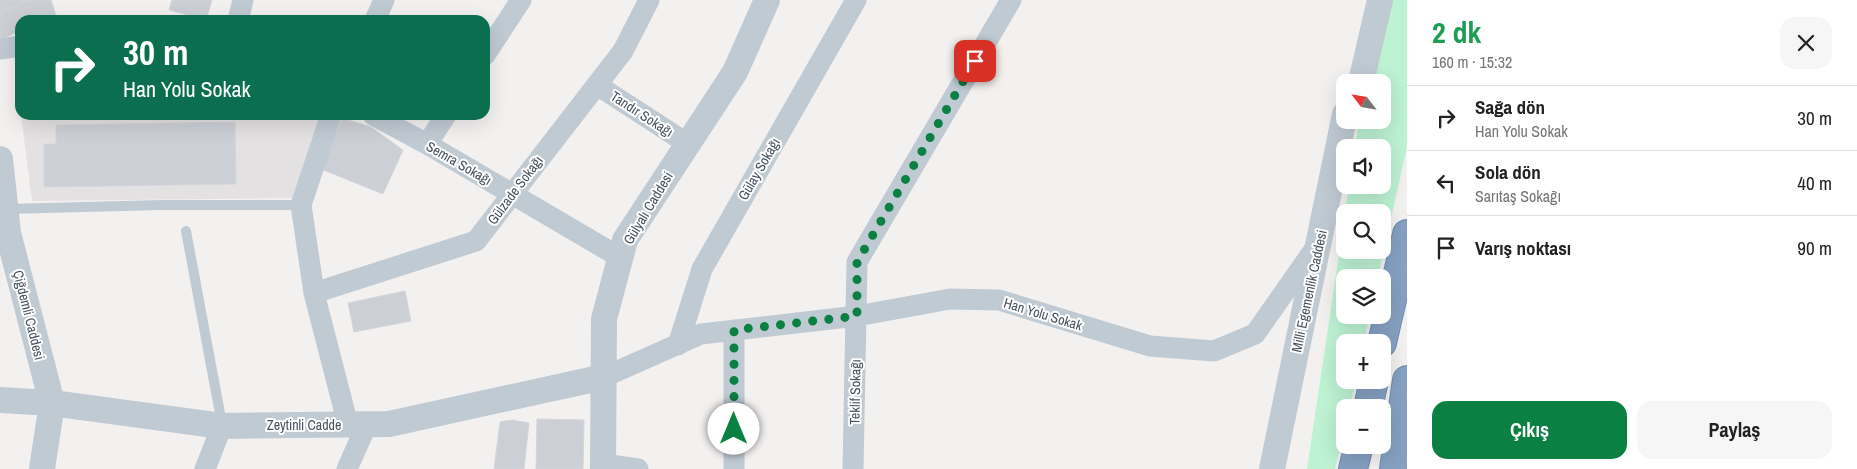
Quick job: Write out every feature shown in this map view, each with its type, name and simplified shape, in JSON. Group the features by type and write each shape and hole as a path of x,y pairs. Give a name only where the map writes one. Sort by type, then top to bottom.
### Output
{"highway":[{"path":"1384,334 1407,234"},
{"path":"1394,469 1407,380"},
{"path":"1353,469 1357,454"}],"street":[{"path":"239,15 243,0"},
{"path":"377,15 384,0"},
{"path":"490,47 520,0"},
{"name":"Gülzade Sokağı","path":"314,294 476,241 511,193 624,51 649,0"},
{"name":"Gülyalı Caddesi","path":"604,467 604,318 626,240 735,72 767,0"},
{"name":"Gülay Sokağı","path":"678,345 702,270 856,0"},
{"name":"Teklif Sokağı","path":"853,469 857,262 1011,0"},
{"path":"1354,74 1369,0"},
{"path":"1363,74 1380,0"},
{"path":"0,49 15,47"},
{"name":"Tandır Sokağı","path":"597,85 688,144"},
{"path":"329,120 301,205 314,294 357,424 347,469"},
{"name":"Semra Sokağı","path":"382,120 427,144 621,258"},
{"path":"427,144 443,120"},
{"name":"Milli Egemenlik Caddesi","path":"1285,469 1342,129"},
{"name":"Çiğdemli Caddesi","path":"0,160 8,233 52,403 42,469"},
{"name":"Milli Egemenlik Caddesi","path":"1272,469 1326,228 1337,194"},
{"name":"Han Yolu Sokak","path":"604,377 701,334 857,316 950,299 999,300 1150,346 1214,351 1255,334 1326,228"},
{"path":"734,330 734,469"},
{"name":"Zeytinli Cadde","path":"0,400 52,403 222,426 389,424 604,377"},
{"path":"205,469 222,426"},
{"path":"604,467 638,469"}],"lane":[{"path":"6,209 161,204 301,205"},
{"path":"186,231 222,426"}],"shaded area":[{"path":"22,120 324,120 293,198 32,201"}],"green space":[{"path":"1387,0 1407,0 1407,147 1391,219 1391,204 1346,204 1348,194 1391,194 1391,139 1356,139 1358,129 1391,129 1391,74 1368,74"},
{"path":"1338,259 1382,259 1380,269 1337,269"},
{"path":"1336,274 1336,324 1368,324 1366,334 1336,334 1336,389 1354,389 1352,399 1336,399 1336,454 1339,454 1335,469 1307,469"}],"building":[{"path":"0,0 27,0 0,13"},
{"path":"27,0 51,0 56,15 15,15 15,33 0,40 0,13"},
{"path":"172,0 212,0 208,15 188,15 169,10"},
{"path":"341,120 348,120 371,127 403,150 383,194 321,169"},
{"path":"235,122 236,184 44,187 44,144 56,144 56,125"},
{"path":"405,291 411,321 354,332 348,303"},
{"path":"537,419 584,420 583,469 536,469"},
{"path":"512,420 529,423 524,469 494,469 500,422"}],"route":[{"path":"734,429 734,330 857,316 857,262 975,61"}]}
